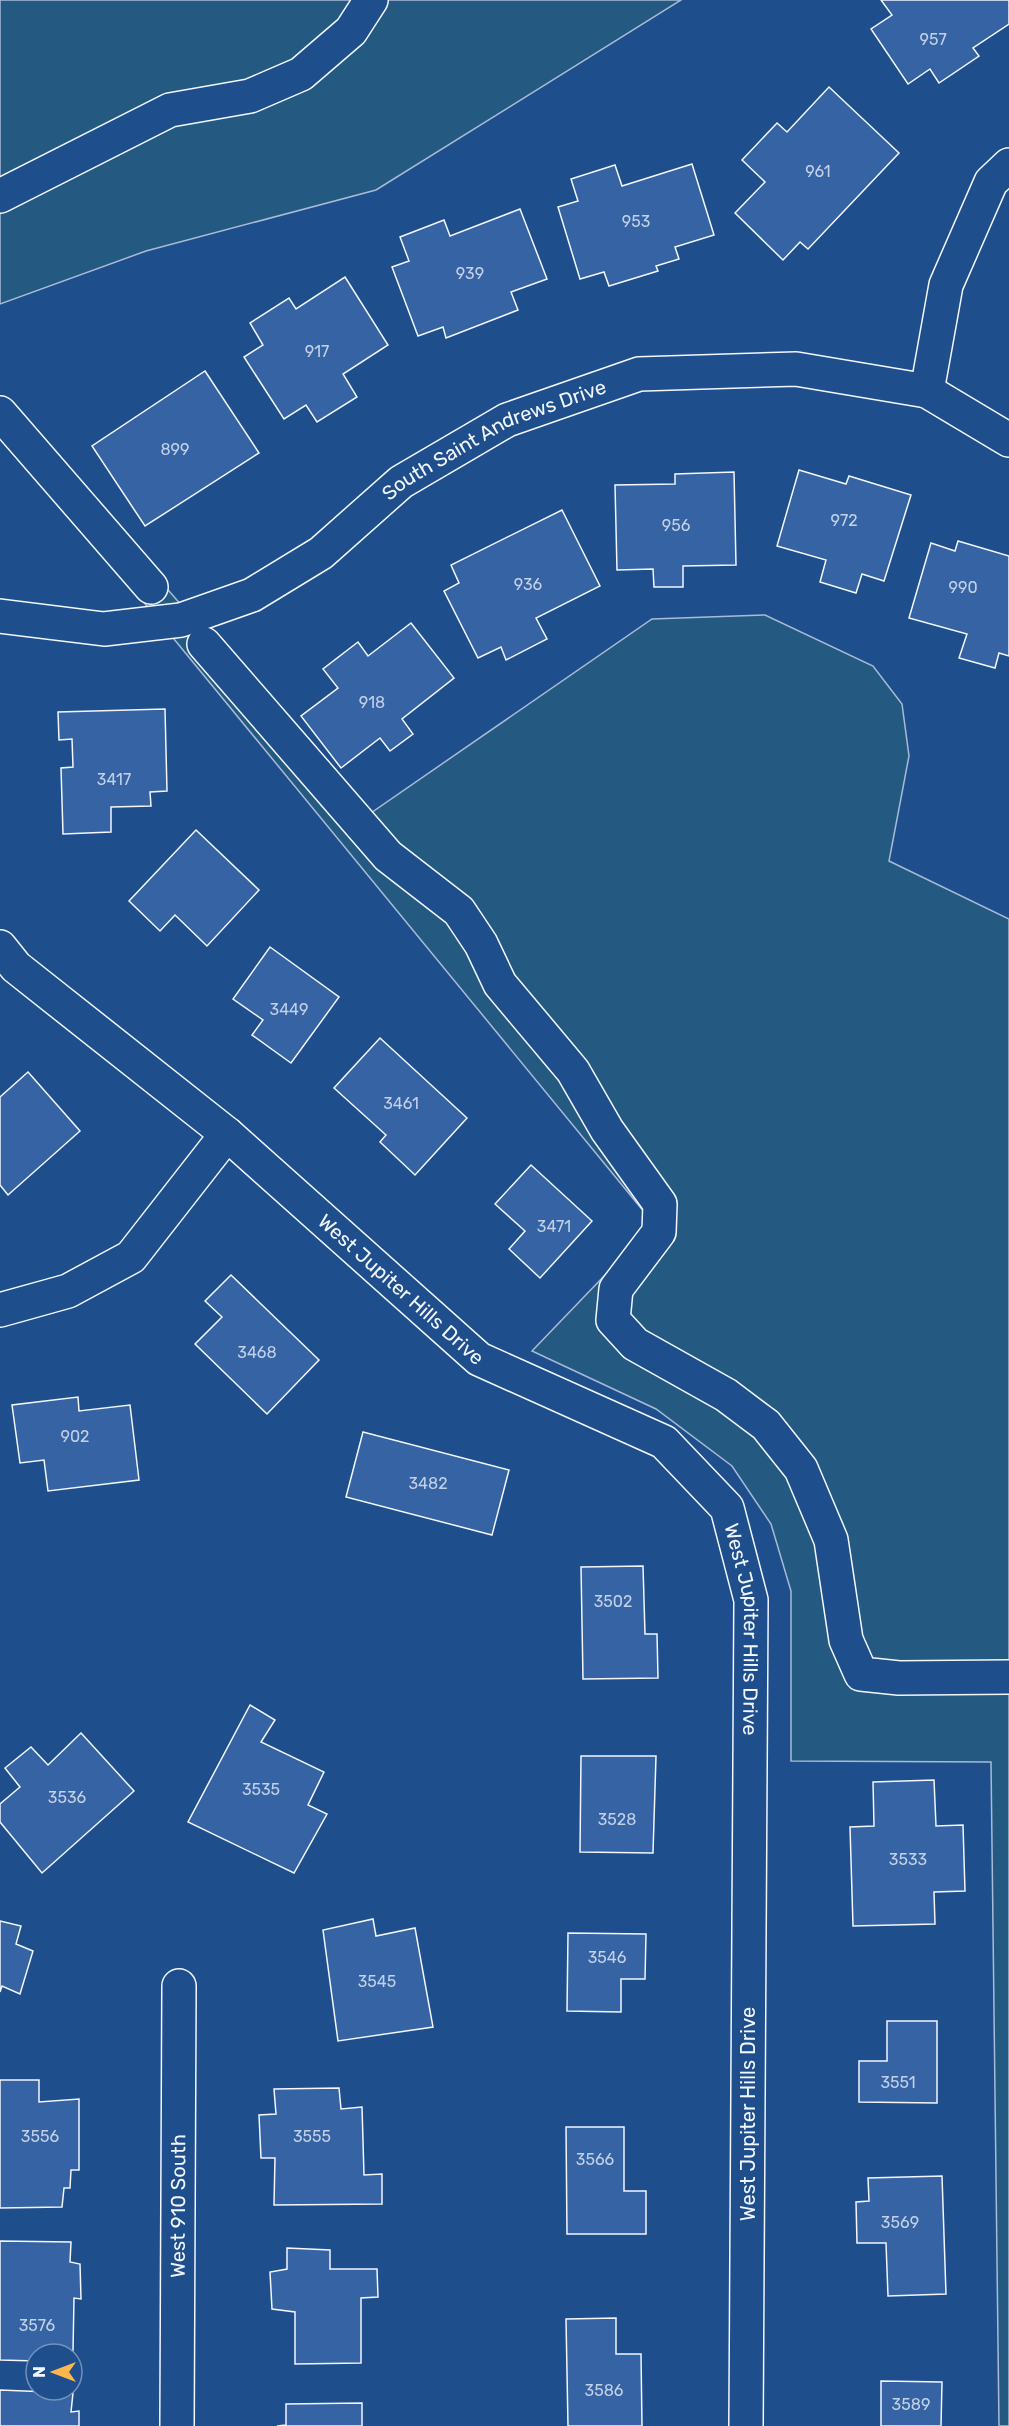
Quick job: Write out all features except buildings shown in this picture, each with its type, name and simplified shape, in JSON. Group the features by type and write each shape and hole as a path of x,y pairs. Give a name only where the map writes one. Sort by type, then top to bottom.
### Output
{"street":[{"path":"0,196 170,110 250,96 301,74 351,31 371,0"},
{"path":"927,391 946,285 991,182 1009,165"},
{"name":"South Saint Andrews Drive","path":"0,616 104,629 181,620 252,595 321,553 402,482 507,420 639,374 796,369 927,391 1009,440"},
{"path":"0,413 151,587"},
{"path":"204,644 388,856 459,912 481,944 500,984 573,1071 608,1130 660,1204 659,1232 616,1289 613,1320 635,1344 726,1395 766,1425 801,1469 831,1540 846,1640 861,1674 899,1678 1009,1677"},
{"name":"West Jupiter Hills Drive","path":"0,947 16,967 227,1134 479,1359 664,1442 727,1508 751,1600 746,2426"},
{"path":"0,1310 68,1291 131,1257 227,1134"},
{"name":"West 910 South","path":"177,2426 178,1986"}],"shaded area":[{"path":"0,0 681,0 376,190 146,251 0,304"},
{"path":"0,396 365,817 652,619 765,615 873,666 902,704 909,756 889,861 1009,919 1009,2426 999,2426 991,1762 791,1761 791,1591 771,1524 732,1466 656,1409 532,1351 654,1224 0,427"}]}
